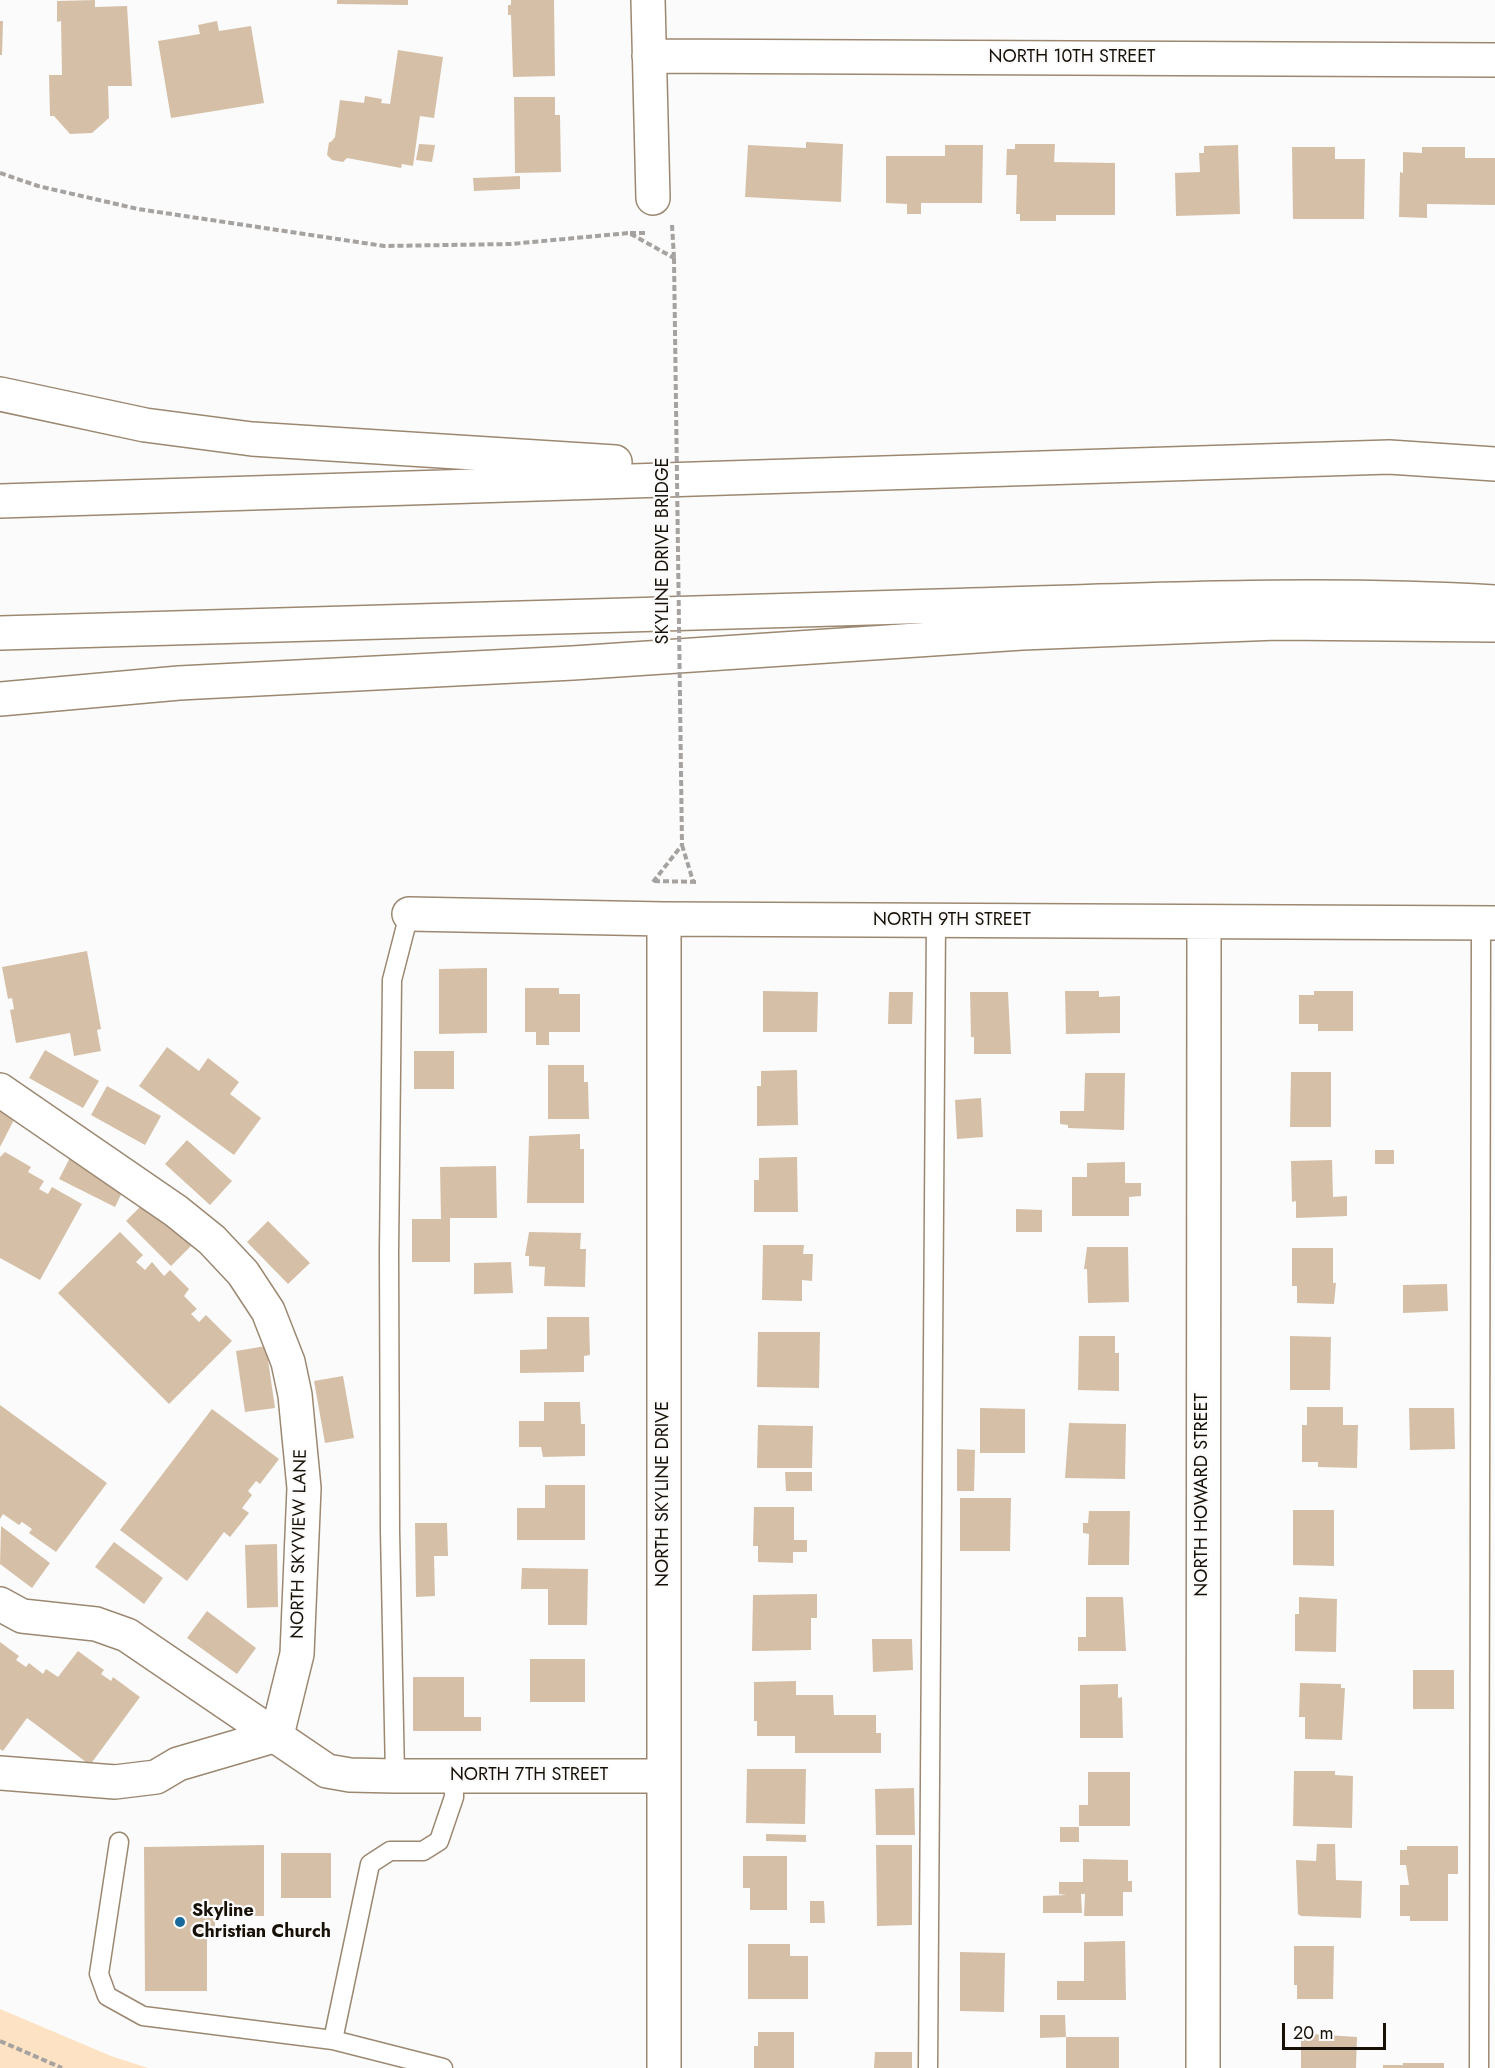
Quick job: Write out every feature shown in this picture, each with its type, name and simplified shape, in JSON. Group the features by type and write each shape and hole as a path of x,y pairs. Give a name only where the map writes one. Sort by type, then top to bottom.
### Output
{"main road":[{"path":"648,0 653,198"},
{"name":"NORTH 10TH STREET","path":"649,56 1495,60"},
{"path":"0,394 145,425 252,440 808,474"},
{"path":"0,501 1389,457 1495,464"},
{"path":"0,633 566,614 1246,599 1445,599 1495,602"},
{"path":"0,699 179,683 573,663 1022,633 1277,623 1495,625"},
{"name":"NORTH 9TH STREET","path":"409,914 664,920 1488,923"},
{"name":"NORTH SKYLINE DRIVE","path":"664,920 664,2068"},
{"name":"NORTH HOWARD STREET","path":"1203,2068 1204,922"},
{"name":"NORTH SKYVIEW LANE","path":"0,1090 176,1211 212,1240 243,1273 272,1320 288,1362 296,1395 304,1488 297,1654 277,1735"},
{"name":"NORTH 7TH STREET","path":"0,1604 22,1616 96,1624 127,1635 327,1771 350,1775 395,1776 664,1776"},
{"path":"0,1773 115,1782 156,1778 178,1764 277,1735"}],"lane":[{"path":"395,1776 390,1508 392,980 409,914"},
{"path":"928,2068 936,921"},
{"path":"1479,2068 1488,923"},
{"path":"333,2040 370,1864 390,1851 423,1851 439,1841 454,1797 454,1775"},
{"path":"119,1842 99,1974 107,1996 142,2016 333,2040 443,2068"}],"path":[{"name":"SKYLINE DRIVE BRIDGE","path":"0,173 39,186 138,209 384,246 511,244 628,233 674,258 682,845 693,882 654,881"},
{"path":"648,887 682,845"},
{"path":"0,2041 62,2068"}],"shaded area":[{"path":"0,2009 111,2056 148,2068 0,2068"}],"building":[{"path":"95,0 95,7 127,6 132,86 108,86 109,118 92,133 70,134 54,116 50,116 49,75 62,75 61,21 57,22 57,1"},
{"path":"337,0 408,0 408,5 337,4"},
{"path":"511,0 554,0 555,76 513,77 511,15 508,15 508,5 511,5"},
{"path":"0,21 3,21 2,55 0,55"},
{"path":"217,21 219,31 251,26 264,103 171,118 158,41 200,34 198,25"},
{"path":"398,50 443,57 434,118 420,116 413,166 402,164 401,168 347,158 343,162 332,160 327,155 329,142 335,137 340,100 364,103 365,96 382,99 381,103 390,104"},
{"path":"514,97 555,97 555,115 560,115 561,172 515,173"},
{"path":"806,142 843,144 841,202 745,197 748,145 806,148"},
{"path":"419,144 435,145 432,162 416,160"},
{"path":"1015,144 1055,144 1054,162 1115,163 1115,215 1056,215 1056,221 1020,221 1020,214 1016,214 1017,175 1006,175 1007,149 1015,149"},
{"path":"945,145 983,145 982,203 921,203 921,214 907,214 907,204 886,203 886,156 945,156"},
{"path":"1238,145 1240,214 1176,216 1175,173 1200,172 1199,153 1204,153 1204,146"},
{"path":"1292,147 1335,147 1335,159 1365,159 1364,219 1293,219"},
{"path":"1422,147 1465,147 1465,158 1495,158 1495,205 1427,204 1427,218 1399,217 1403,152 1422,153"},
{"path":"520,176 520,189 474,191 473,178"},
{"path":"87,951 101,1029 97,1030 101,1051 74,1056 70,1033 16,1043 10,1010 14,1009 12,998 8,999 2,967"},
{"path":"487,968 487,1033 439,1034 439,969"},
{"path":"525,988 559,988 559,994 580,994 580,1032 549,1032 549,1045 536,1045 536,1032 525,1032"},
{"path":"763,991 818,992 817,1032 763,1032"},
{"path":"1065,991 1099,991 1099,997 1120,996 1120,1033 1066,1034"},
{"path":"1314,991 1353,991 1353,1031 1318,1031 1318,1024 1299,1024 1299,995 1314,995"},
{"path":"889,992 913,992 912,1024 888,1024"},
{"path":"970,992 1008,992 1011,1054 974,1054 974,1037 971,1037"},
{"path":"167,1047 199,1071 208,1058 239,1082 230,1094 261,1118 234,1155 139,1086"},
{"path":"45,1050 99,1081 83,1108 29,1078"},
{"path":"414,1051 454,1051 454,1089 414,1089"},
{"path":"548,1065 584,1065 584,1082 588,1082 589,1119 548,1119"},
{"path":"797,1070 798,1125 757,1126 757,1086 761,1086 761,1071"},
{"path":"1291,1072 1331,1072 1331,1127 1290,1127"},
{"path":"1085,1073 1125,1073 1124,1130 1068,1128 1068,1125 1060,1124 1060,1111 1084,1111"},
{"path":"107,1086 161,1116 145,1145 91,1115"},
{"path":"981,1098 983,1137 957,1139 955,1100"},
{"path":"0,1108 16,1116 0,1147"},
{"path":"580,1134 580,1149 584,1149 584,1203 527,1203 529,1136"},
{"path":"187,1140 232,1181 210,1205 165,1164"},
{"path":"74,1150 129,1178 115,1207 59,1179"},
{"path":"1375,1150 1394,1150 1394,1164 1375,1164"},
{"path":"5,1152 31,1167 28,1172 44,1181 39,1189 48,1194 52,1187 82,1204 40,1280 0,1258 0,1157"},
{"path":"797,1157 798,1212 754,1212 754,1180 759,1180 759,1158"},
{"path":"1332,1160 1333,1197 1347,1196 1347,1216 1296,1218 1296,1201 1292,1202 1291,1161"},
{"path":"1125,1162 1125,1183 1141,1183 1141,1196 1129,1197 1129,1216 1072,1216 1072,1177 1087,1177 1087,1163"},
{"path":"496,1166 497,1218 450,1218 450,1262 412,1262 412,1219 441,1219 440,1167"},
{"path":"148,1199 193,1244 171,1266 126,1221"},
{"path":"1016,1209 1042,1210 1042,1232 1016,1232"},
{"path":"268,1221 310,1263 288,1284 247,1242"},
{"path":"120,1232 143,1255 136,1262 145,1270 152,1262 164,1276 170,1270 189,1289 184,1296 197,1309 191,1314 199,1322 206,1315 232,1341 169,1404 58,1293"},
{"path":"529,1232 581,1233 580,1249 586,1249 585,1287 544,1286 545,1267 529,1266 529,1256 525,1256"},
{"path":"763,1245 804,1245 803,1254 813,1254 812,1281 802,1280 802,1301 762,1300"},
{"path":"1087,1247 1128,1247 1129,1302 1088,1303 1087,1269 1084,1269"},
{"path":"1292,1248 1333,1248 1333,1283 1336,1283 1334,1304 1297,1303 1297,1286 1292,1286"},
{"path":"511,1262 513,1293 474,1294 474,1263"},
{"path":"1447,1284 1448,1311 1403,1313 1403,1285"},
{"path":"547,1317 589,1317 590,1355 584,1356 584,1372 520,1373 520,1350 547,1349"},
{"path":"758,1332 820,1332 819,1388 757,1387"},
{"path":"1079,1336 1115,1336 1115,1353 1119,1353 1119,1391 1078,1390"},
{"path":"1290,1336 1331,1337 1330,1390 1290,1390"},
{"path":"266,1346 275,1408 245,1412 236,1351"},
{"path":"343,1376 354,1438 325,1443 314,1381"},
{"path":"544,1402 580,1402 581,1424 585,1424 585,1456 543,1457 541,1447 519,1447 519,1421 544,1421"},
{"path":"0,1405 107,1483 56,1552 29,1533 32,1529 22,1522 19,1525 3,1514 0,1519"},
{"path":"1307,1407 1343,1407 1343,1425 1358,1425 1357,1468 1318,1467 1318,1462 1302,1462 1302,1425 1307,1425"},
{"path":"980,1408 1025,1409 1025,1453 980,1453"},
{"path":"1409,1408 1454,1408 1455,1449 1410,1450"},
{"path":"212,1409 279,1459 260,1484 256,1481 248,1491 252,1495 242,1508 249,1513 230,1537 224,1532 187,1581 120,1530"},
{"path":"1069,1423 1126,1424 1125,1479 1065,1478"},
{"path":"758,1425 813,1426 812,1468 757,1468"},
{"path":"957,1449 975,1450 974,1491 957,1491"},
{"path":"785,1472 812,1472 812,1491 786,1491"},
{"path":"545,1485 585,1485 585,1540 517,1540 517,1508 545,1508"},
{"path":"960,1498 1011,1498 1010,1551 960,1551"},
{"path":"754,1507 794,1507 794,1540 807,1540 807,1552 793,1552 793,1563 758,1562 758,1546 753,1546"},
{"path":"1293,1510 1334,1510 1334,1566 1293,1565"},
{"path":"1089,1511 1130,1511 1129,1565 1088,1565 1089,1534 1083,1533 1083,1523 1088,1523"},
{"path":"415,1523 447,1523 448,1556 434,1556 435,1596 416,1597"},
{"path":"1,1526 50,1563 32,1588 0,1564"},
{"path":"114,1542 163,1578 144,1604 95,1567"},
{"path":"277,1544 278,1607 247,1608 245,1545"},
{"path":"522,1568 588,1569 587,1625 548,1625 548,1589 521,1589"},
{"path":"817,1594 817,1618 811,1618 811,1650 752,1651 753,1595"},
{"path":"1086,1597 1123,1597 1126,1651 1078,1651 1078,1637 1086,1637"},
{"path":"1299,1597 1337,1599 1336,1652 1295,1651 1295,1614 1299,1614"},
{"path":"207,1611 256,1648 237,1674 187,1638"},
{"path":"872,1639 912,1639 913,1670 873,1672"},
{"path":"0,1642 19,1656 16,1660 26,1667 29,1663 43,1674 46,1669 58,1677 78,1651 104,1670 101,1674 111,1681 113,1677 140,1697 90,1765 27,1718 3,1751 0,1749"},
{"path":"530,1659 585,1659 585,1702 530,1702"},
{"path":"1413,1670 1454,1670 1454,1709 1413,1709"},
{"path":"413,1677 464,1677 464,1717 481,1717 481,1731 413,1731"},
{"path":"796,1681 796,1695 833,1695 834,1715 876,1715 876,1733 881,1733 881,1753 795,1753 795,1736 757,1736 757,1721 754,1721 754,1682"},
{"path":"1300,1683 1341,1684 1341,1688 1345,1688 1342,1740 1305,1739 1305,1717 1299,1717"},
{"path":"1118,1684 1118,1698 1122,1697 1123,1738 1080,1738 1080,1685"},
{"path":"747,1769 806,1769 805,1824 746,1823"},
{"path":"1294,1771 1335,1771 1335,1775 1353,1776 1352,1828 1293,1826"},
{"path":"1088,1772 1130,1772 1130,1826 1079,1826 1079,1805 1088,1805"},
{"path":"914,1788 915,1835 876,1835 875,1789"},
{"path":"1060,1827 1079,1827 1079,1842 1060,1842"},
{"path":"766,1834 806,1835 806,1842 766,1841"},
{"path":"1317,1844 1335,1844 1336,1880 1362,1881 1361,1918 1301,1916 1298,1914 1296,1860 1316,1861"},
{"name":"Skyline Christian Church","path":"264,1845 264,1916 215,1916 215,1927 207,1927 207,1991 145,1991 144,1847"},
{"path":"876,1845 912,1845 912,1925 877,1926"},
{"path":"1407,1846 1458,1846 1458,1874 1448,1874 1448,1921 1410,1921 1410,1916 1400,1916 1400,1885 1409,1885 1406,1865 1400,1865 1400,1850 1407,1850"},
{"path":"281,1853 331,1853 331,1898 281,1898"},
{"path":"743,1856 787,1856 787,1910 750,1910 750,1888 743,1888"},
{"path":"1083,1859 1128,1860 1128,1881 1132,1881 1132,1892 1123,1892 1123,1916 1084,1916 1085,1894 1081,1894 1082,1913 1043,1913 1043,1896 1066,1895 1059,1894 1059,1882 1083,1882"},
{"path":"810,1901 824,1901 825,1923 810,1923"},
{"path":"1125,1941 1126,2000 1057,2000 1057,1981 1084,1981 1084,1942"},
{"path":"748,1944 790,1944 790,1956 808,1956 808,1999 748,1999"},
{"path":"1294,1946 1334,1946 1333,1999 1297,1999 1297,1985 1294,1985"},
{"path":"960,1952 1005,1953 1004,2012 960,2011"},
{"path":"1040,2015 1065,2015 1066,2037 1040,2038"},
{"path":"758,2032 794,2032 794,2068 754,2068 754,2046 758,2046"},
{"path":"1312,2034 1357,2037 1356,2068 1301,2068 1301,2037 1312,2037"},
{"path":"1066,2037 1119,2037 1119,2068 1066,2068"},
{"path":"875,2052 912,2052 912,2068 874,2068"},
{"path":"1403,2063 1444,2063 1444,2068 1383,2068 1383,2065 1403,2065"}],"place":[{"name":"Skyline Christian Church","path":"180,1922"}]}
